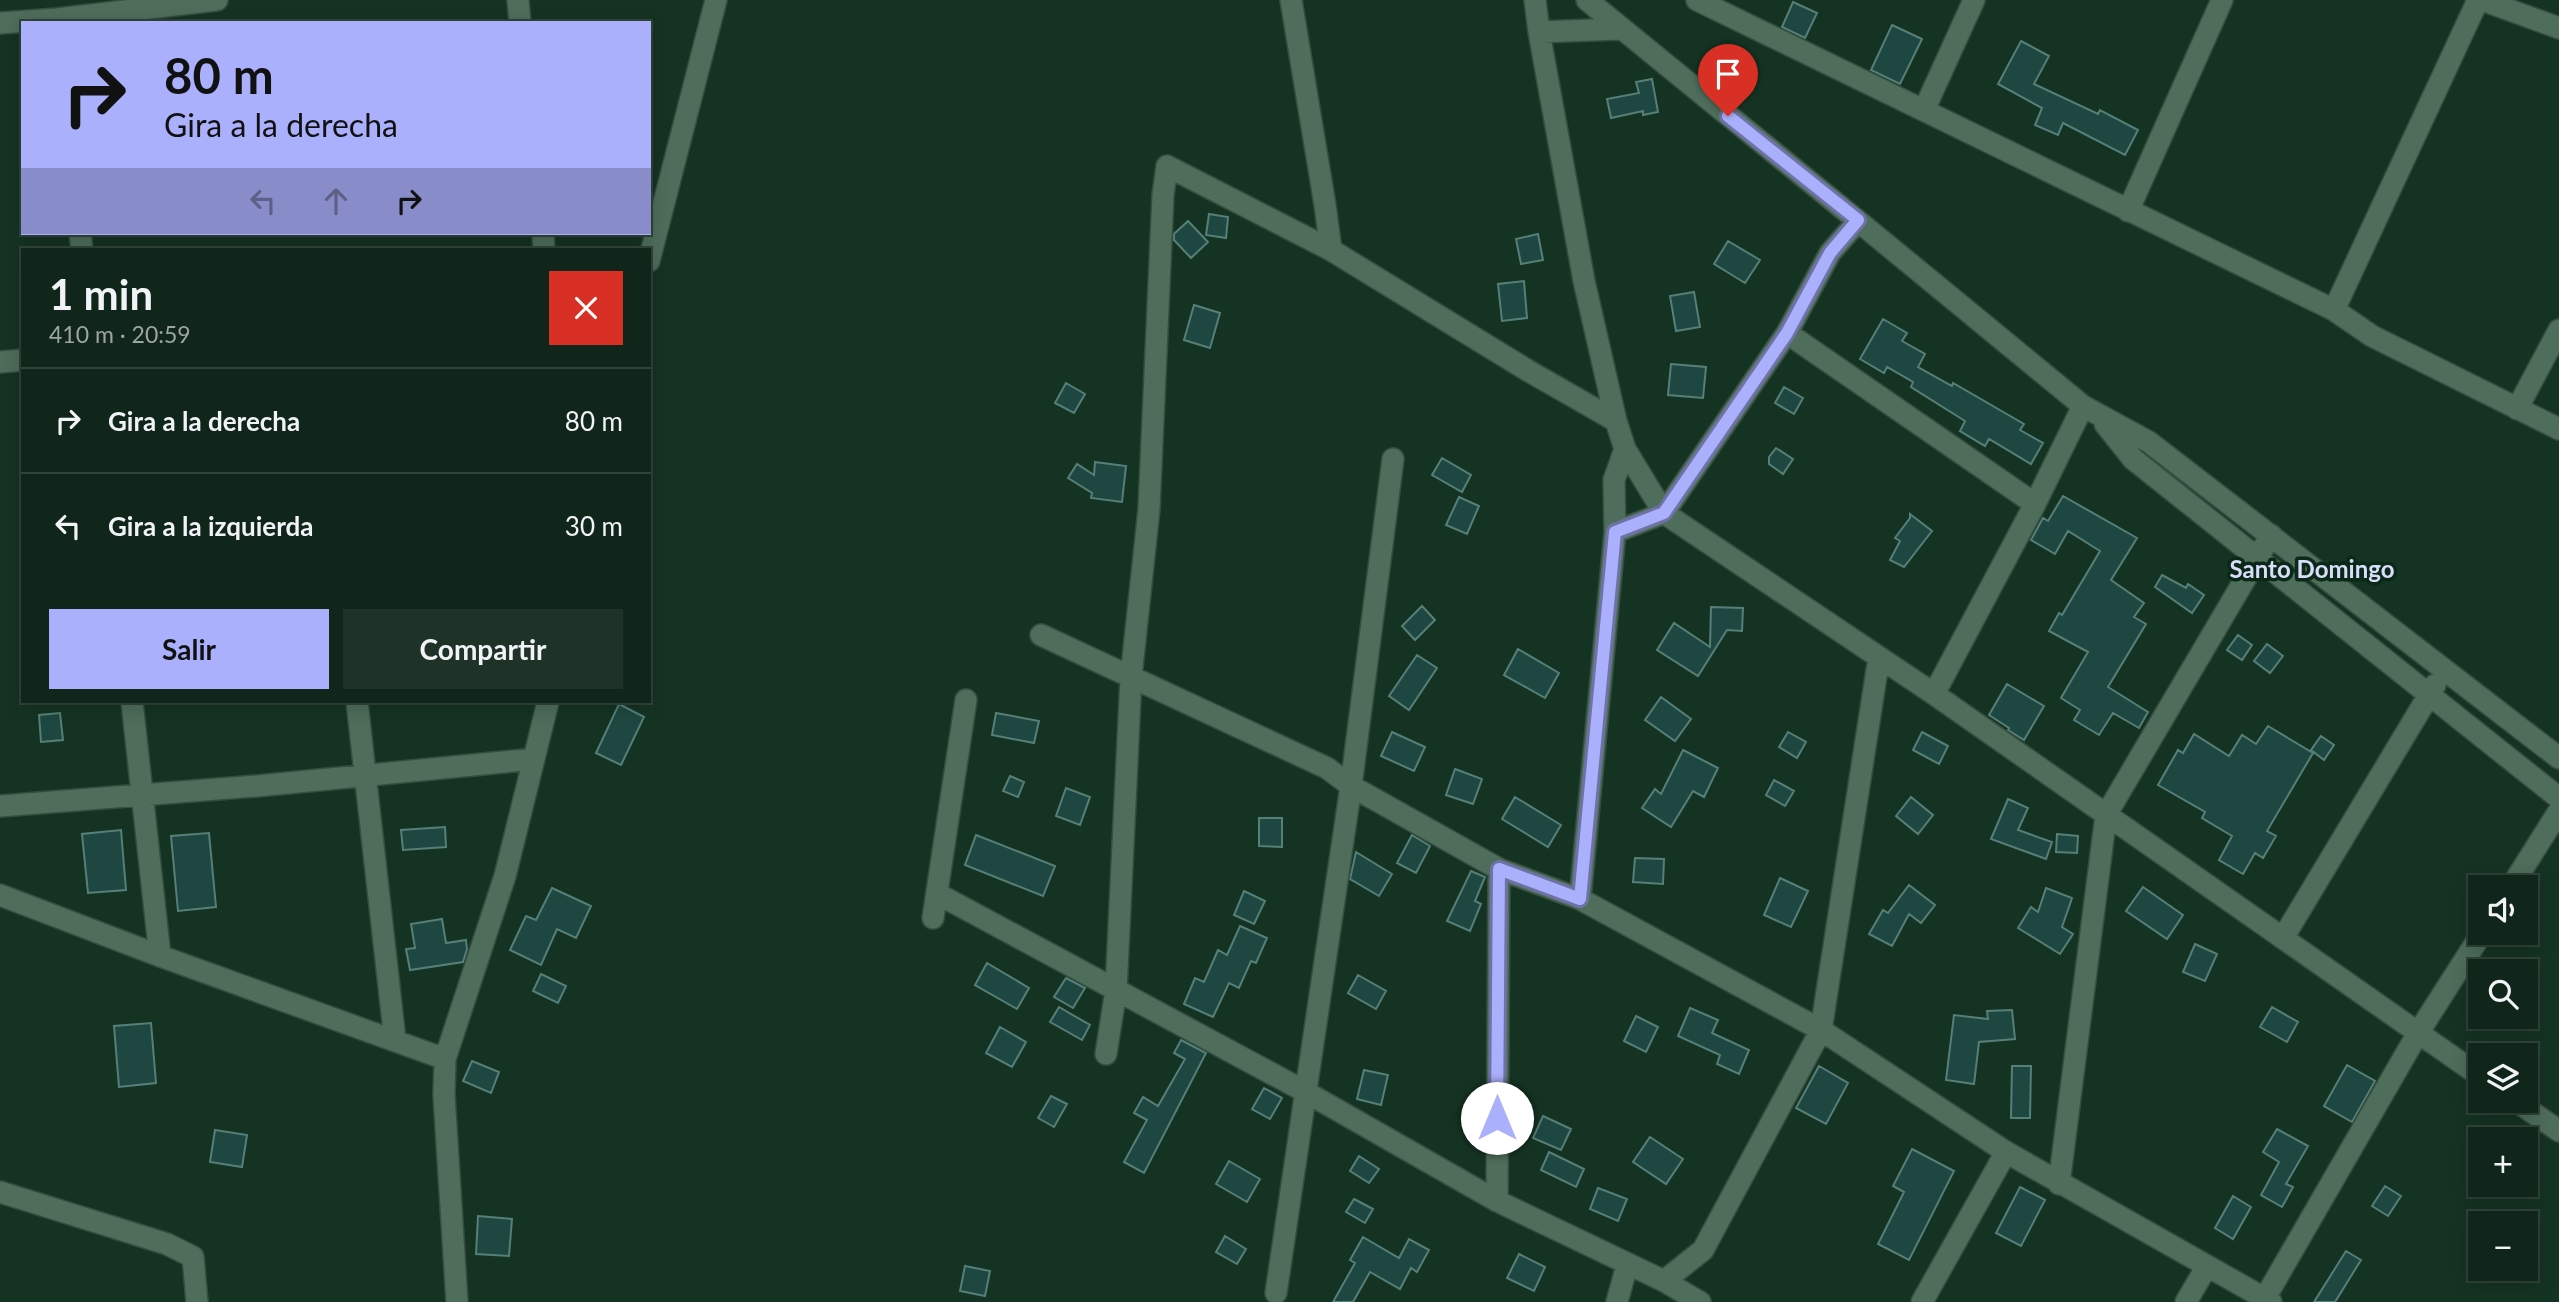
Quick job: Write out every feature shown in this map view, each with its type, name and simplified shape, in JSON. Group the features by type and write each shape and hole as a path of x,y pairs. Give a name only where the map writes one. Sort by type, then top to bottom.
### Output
{"street":[{"path":"0,23 57,14 216,0"},
{"path":"518,0 520,21"},
{"path":"651,253 716,0"},
{"path":"1291,0 1331,250"},
{"path":"1535,0 1584,282 1616,421 1625,449 1664,513 1934,694 2468,1067"},
{"path":"1587,0 2091,411 2133,460 2559,798"},
{"path":"1697,0 2334,310 2372,336 2559,429"},
{"path":"1924,110 1974,0"},
{"path":"2127,211 2222,0"},
{"path":"2334,310 2480,0 2559,28"},
{"path":"1539,32 1620,29"},
{"path":"1106,1055 1116,990 1132,677 1149,509 1163,195 1167,166 1331,250 1616,421"},
{"path":"1615,532 1664,513 1787,333 1830,253 1858,220"},
{"path":"2517,409 2559,330"},
{"path":"1787,333 2035,504"},
{"path":"0,362 21,360"},
{"path":"1934,694 2035,504 2091,411"},
{"path":"2091,411 2149,442 2559,758"},
{"path":"1580,899 1615,532 1614,480 1625,449"},
{"path":"1276,1293 1351,786 1393,459"},
{"path":"2059,1184 2106,815 2271,535"},
{"path":"1041,635 1327,768 1351,786 1499,869 1580,899 1821,1030 2006,1152 2268,1300 2418,1032 2474,945"},
{"path":"1664,1281 1703,1250 1821,1030 1879,657"},
{"path":"2283,938 2428,694 2445,671"},
{"path":"933,918 966,700"},
{"path":"132,703 160,957"},
{"path":"357,703 395,1040"},
{"path":"457,1302 444,1095 445,1059 505,876 548,703"},
{"path":"0,806 534,759"},
{"path":"2519,875 2559,811"},
{"path":"1497,1201 1499,869"},
{"path":"938,894 1304,1091 1497,1201 1664,1281 1700,1302"},
{"path":"0,895 160,957 445,1059"},
{"path":"2533,1113 2559,1131"},
{"path":"1922,1302 2006,1152"},
{"path":"0,1192 167,1244 193,1257 197,1302"},
{"path":"1617,1302 1627,1265"},
{"path":"2186,1302 2207,1266"}],"building":[{"path":"1793,2 1817,13 1805,38 1782,27"},
{"path":"1892,25 1922,39 1900,84 1871,70"},
{"path":"2021,41 2049,56 2034,84 2098,114 2100,110 2138,130 2125,155 2063,123 2058,135 2035,125 2042,108 1998,84"},
{"path":"1652,79 1658,112 1643,115 1643,111 1611,118 1607,99 1639,93 1636,82"},
{"path":"1209,214 1228,217 1226,238 1206,235"},
{"path":"1188,221 1208,242 1191,258 1174,240 1174,234"},
{"path":"1538,234 1543,260 1521,264 1516,239"},
{"path":"1728,241 1760,260 1745,283 1714,264"},
{"path":"1524,281 1527,318 1502,321 1498,284"},
{"path":"1694,292 1700,327 1676,331 1670,296"},
{"path":"1194,305 1220,313 1210,348 1184,340"},
{"path":"1883,319 1907,333 1902,341 1925,354 1918,367 1952,386 1953,383 2024,424 2020,430 2043,443 2031,464 1989,439 1985,446 1960,431 1965,421 1911,387 1913,382 1887,367 1884,373 1860,359"},
{"path":"1671,364 1706,367 1703,398 1668,395"},
{"path":"1066,383 1085,394 1074,413 1055,403"},
{"path":"1784,387 1803,398 1794,414 1775,403"},
{"path":"1776,448 1793,459 1783,474 1769,464 1769,457"},
{"path":"1442,458 1471,475 1462,492 1432,475"},
{"path":"1095,462 1126,466 1122,502 1091,498 1092,493 1068,478 1077,464 1094,475"},
{"path":"2063,496 2137,538 2111,580 2144,603 2134,617 2146,624 2108,687 2148,712 2139,728 2113,713 2099,735 2074,720 2080,710 2061,698 2088,652 2049,631 2059,613 2062,615 2100,551 2068,531 2055,554 2031,540 2043,518 2048,521"},
{"path":"1459,497 1479,506 1467,534 1446,525"},
{"path":"1910,514 1932,531 1904,567 1890,560 1900,541 1895,538 1910,518"},
{"path":"2162,575 2186,588 2188,584 2204,595 2192,613 2155,587"},
{"path":"1422,606 1435,620 1415,640 1402,626"},
{"path":"1711,607 1743,608 1742,631 1727,630 1698,676 1657,650 1674,623 1710,647"},
{"path":"2238,635 2252,645 2242,660 2227,650"},
{"path":"2267,644 2283,656 2270,673 2254,661"},
{"path":"1518,649 1559,673 1545,698 1504,675"},
{"path":"1417,655 1437,668 1409,710 1389,696"},
{"path":"2007,684 2044,706 2024,740 1989,715"},
{"path":"1661,697 1691,719 1675,741 1645,720"},
{"path":"619,704 644,717 621,765 596,753"},
{"path":"60,713 63,740 41,742 39,715"},
{"path":"996,713 1039,721 1034,743 992,735"},
{"path":"2268,726 2313,753 2267,831 2276,836 2263,858 2255,853 2243,874 2219,860 2232,836 2202,818 2205,812 2158,785 2178,750 2183,753 2194,734 2229,756 2242,735 2256,744"},
{"path":"1392,732 1425,747 1414,771 1381,756"},
{"path":"1788,732 1806,742 1797,758 1779,747"},
{"path":"1922,732 1948,746 1939,764 1913,750"},
{"path":"2321,736 2334,745 2324,760 2311,750"},
{"path":"1683,750 1718,768 1704,797 1693,791 1671,827 1642,808 1655,789 1661,794"},
{"path":"1455,769 1482,779 1473,804 1446,795"},
{"path":"1010,776 1024,782 1018,797 1003,791"},
{"path":"1774,780 1794,791 1785,806 1766,795"},
{"path":"1066,788 1090,797 1080,825 1056,816"},
{"path":"1515,797 1561,825 1548,847 1502,819"},
{"path":"1911,797 1933,815 1918,834 1896,816"},
{"path":"2008,799 2028,808 2018,830 2052,842 2046,859 1991,839"},
{"path":"1259,818 1282,818 1282,847 1259,846"},
{"path":"445,827 446,847 403,850 401,830"},
{"path":"121,830 126,890 88,893 82,834"},
{"path":"209,833 216,907 178,911 171,836"},
{"path":"2057,834 2078,836 2077,853 2056,852"},
{"path":"976,835 1055,866 1043,896 965,865"},
{"path":"1412,835 1430,846 1416,873 1397,863"},
{"path":"1356,852 1392,874 1379,896 1350,879"},
{"path":"1635,858 1664,859 1663,884 1633,882"},
{"path":"1471,871 1485,877 1475,901 1481,904 1470,931 1447,921"},
{"path":"1780,878 1808,891 1791,927 1764,915"},
{"path":"1909,885 1935,905 1921,923 1909,914 1892,946 1869,934 1883,910 1888,913"},
{"path":"2143,887 2183,915 2167,939 2126,911"},
{"path":"552,888 591,906 576,938 557,929 541,965 510,950 526,916 536,920"},
{"path":"2046,888 2072,898 2062,927 2073,934 2060,954 2018,928 2031,907 2038,912"},
{"path":"1244,891 1265,901 1254,924 1234,915"},
{"path":"442,919 446,943 466,940 467,949 463,962 410,970 406,949 415,948 411,924"},
{"path":"1240,926 1267,938 1256,963 1251,961 1239,988 1229,983 1213,1017 1184,1004 1195,978 1204,982 1218,950 1227,955"},
{"path":"2195,944 2217,954 2205,981 2183,972"},
{"path":"987,963 1029,988 1017,1009 975,985"},
{"path":"541,974 566,986 558,1003 533,991"},
{"path":"1358,975 1386,991 1376,1009 1348,993"},
{"path":"1066,978 1085,988 1073,1008 1054,997"},
{"path":"1059,1007 1090,1025 1082,1040 1050,1022"},
{"path":"2272,1007 2298,1022 2287,1042 2260,1027"},
{"path":"1690,1008 1718,1020 1712,1033 1749,1050 1739,1074 1717,1064 1720,1055 1678,1036"},
{"path":"2012,1010 2015,1039 1979,1042 1974,1084 1946,1080 1954,1015 1988,1019 1987,1011"},
{"path":"1636,1016 1658,1027 1646,1052 1624,1041"},
{"path":"151,1023 156,1083 119,1087 114,1026"},
{"path":"1000,1027 1026,1042 1012,1067 986,1053"},
{"path":"1181,1040 1206,1053 1144,1173 1124,1162 1147,1120 1134,1113 1143,1097 1158,1106 1185,1059 1174,1053"},
{"path":"472,1061 499,1072 491,1093 463,1081"},
{"path":"2347,1065 2375,1081 2352,1122 2324,1106"},
{"path":"1819,1066 1848,1083 1826,1124 1796,1108"},
{"path":"2012,1066 2031,1066 2030,1118 2011,1118"},
{"path":"1364,1070 1388,1075 1381,1105 1357,1099"},
{"path":"1264,1088 1282,1098 1270,1119 1252,1109"},
{"path":"1051,1096 1067,1104 1054,1127 1038,1118"},
{"path":"1543,1116 1571,1129 1561,1150 1533,1138"},
{"path":"2277,1129 2308,1146 2286,1184 2293,1187 2282,1207 2261,1195 2279,1162 2263,1152"},
{"path":"215,1130 247,1135 242,1167 210,1162"},
{"path":"1650,1137 1683,1159 1666,1184 1633,1162"},
{"path":"1912,1149 1954,1171 1909,1260 1878,1244 1904,1192 1893,1186"},
{"path":"1549,1152 1584,1169 1576,1187 1541,1170"},
{"path":"1359,1156 1379,1169 1369,1183 1350,1171"},
{"path":"1229,1161 1260,1179 1247,1202 1216,1184"},
{"path":"2385,1186 2401,1196 2388,1216 2372,1206"},
{"path":"2020,1187 2045,1200 2021,1246 1996,1233"},
{"path":"1598,1188 1627,1199 1618,1221 1590,1209"},
{"path":"2233,1196 2251,1207 2233,1239 2215,1228"},
{"path":"1354,1199 1373,1209 1365,1223 1346,1212"},
{"path":"478,1216 512,1219 509,1256 476,1254"},
{"path":"1225,1236 1246,1249 1237,1264 1216,1252"},
{"path":"1363,1237 1399,1258 1409,1239 1429,1250 1417,1272 1411,1268 1400,1289 1370,1272 1353,1302 1333,1302 1355,1263 1350,1260"},
{"path":"2346,1251 2361,1260 2335,1302 2314,1302"},
{"path":"1519,1254 1545,1267 1534,1291 1507,1278"},
{"path":"965,1266 990,1271 985,1296 960,1291"}],"district":[{"name":"Santo Domingo","path":"2312,570"}],"route":[{"path":"1497,1118 1499,869 1580,899 1615,532 1664,513 1787,333 1830,253 1858,220 1728,116"}]}
